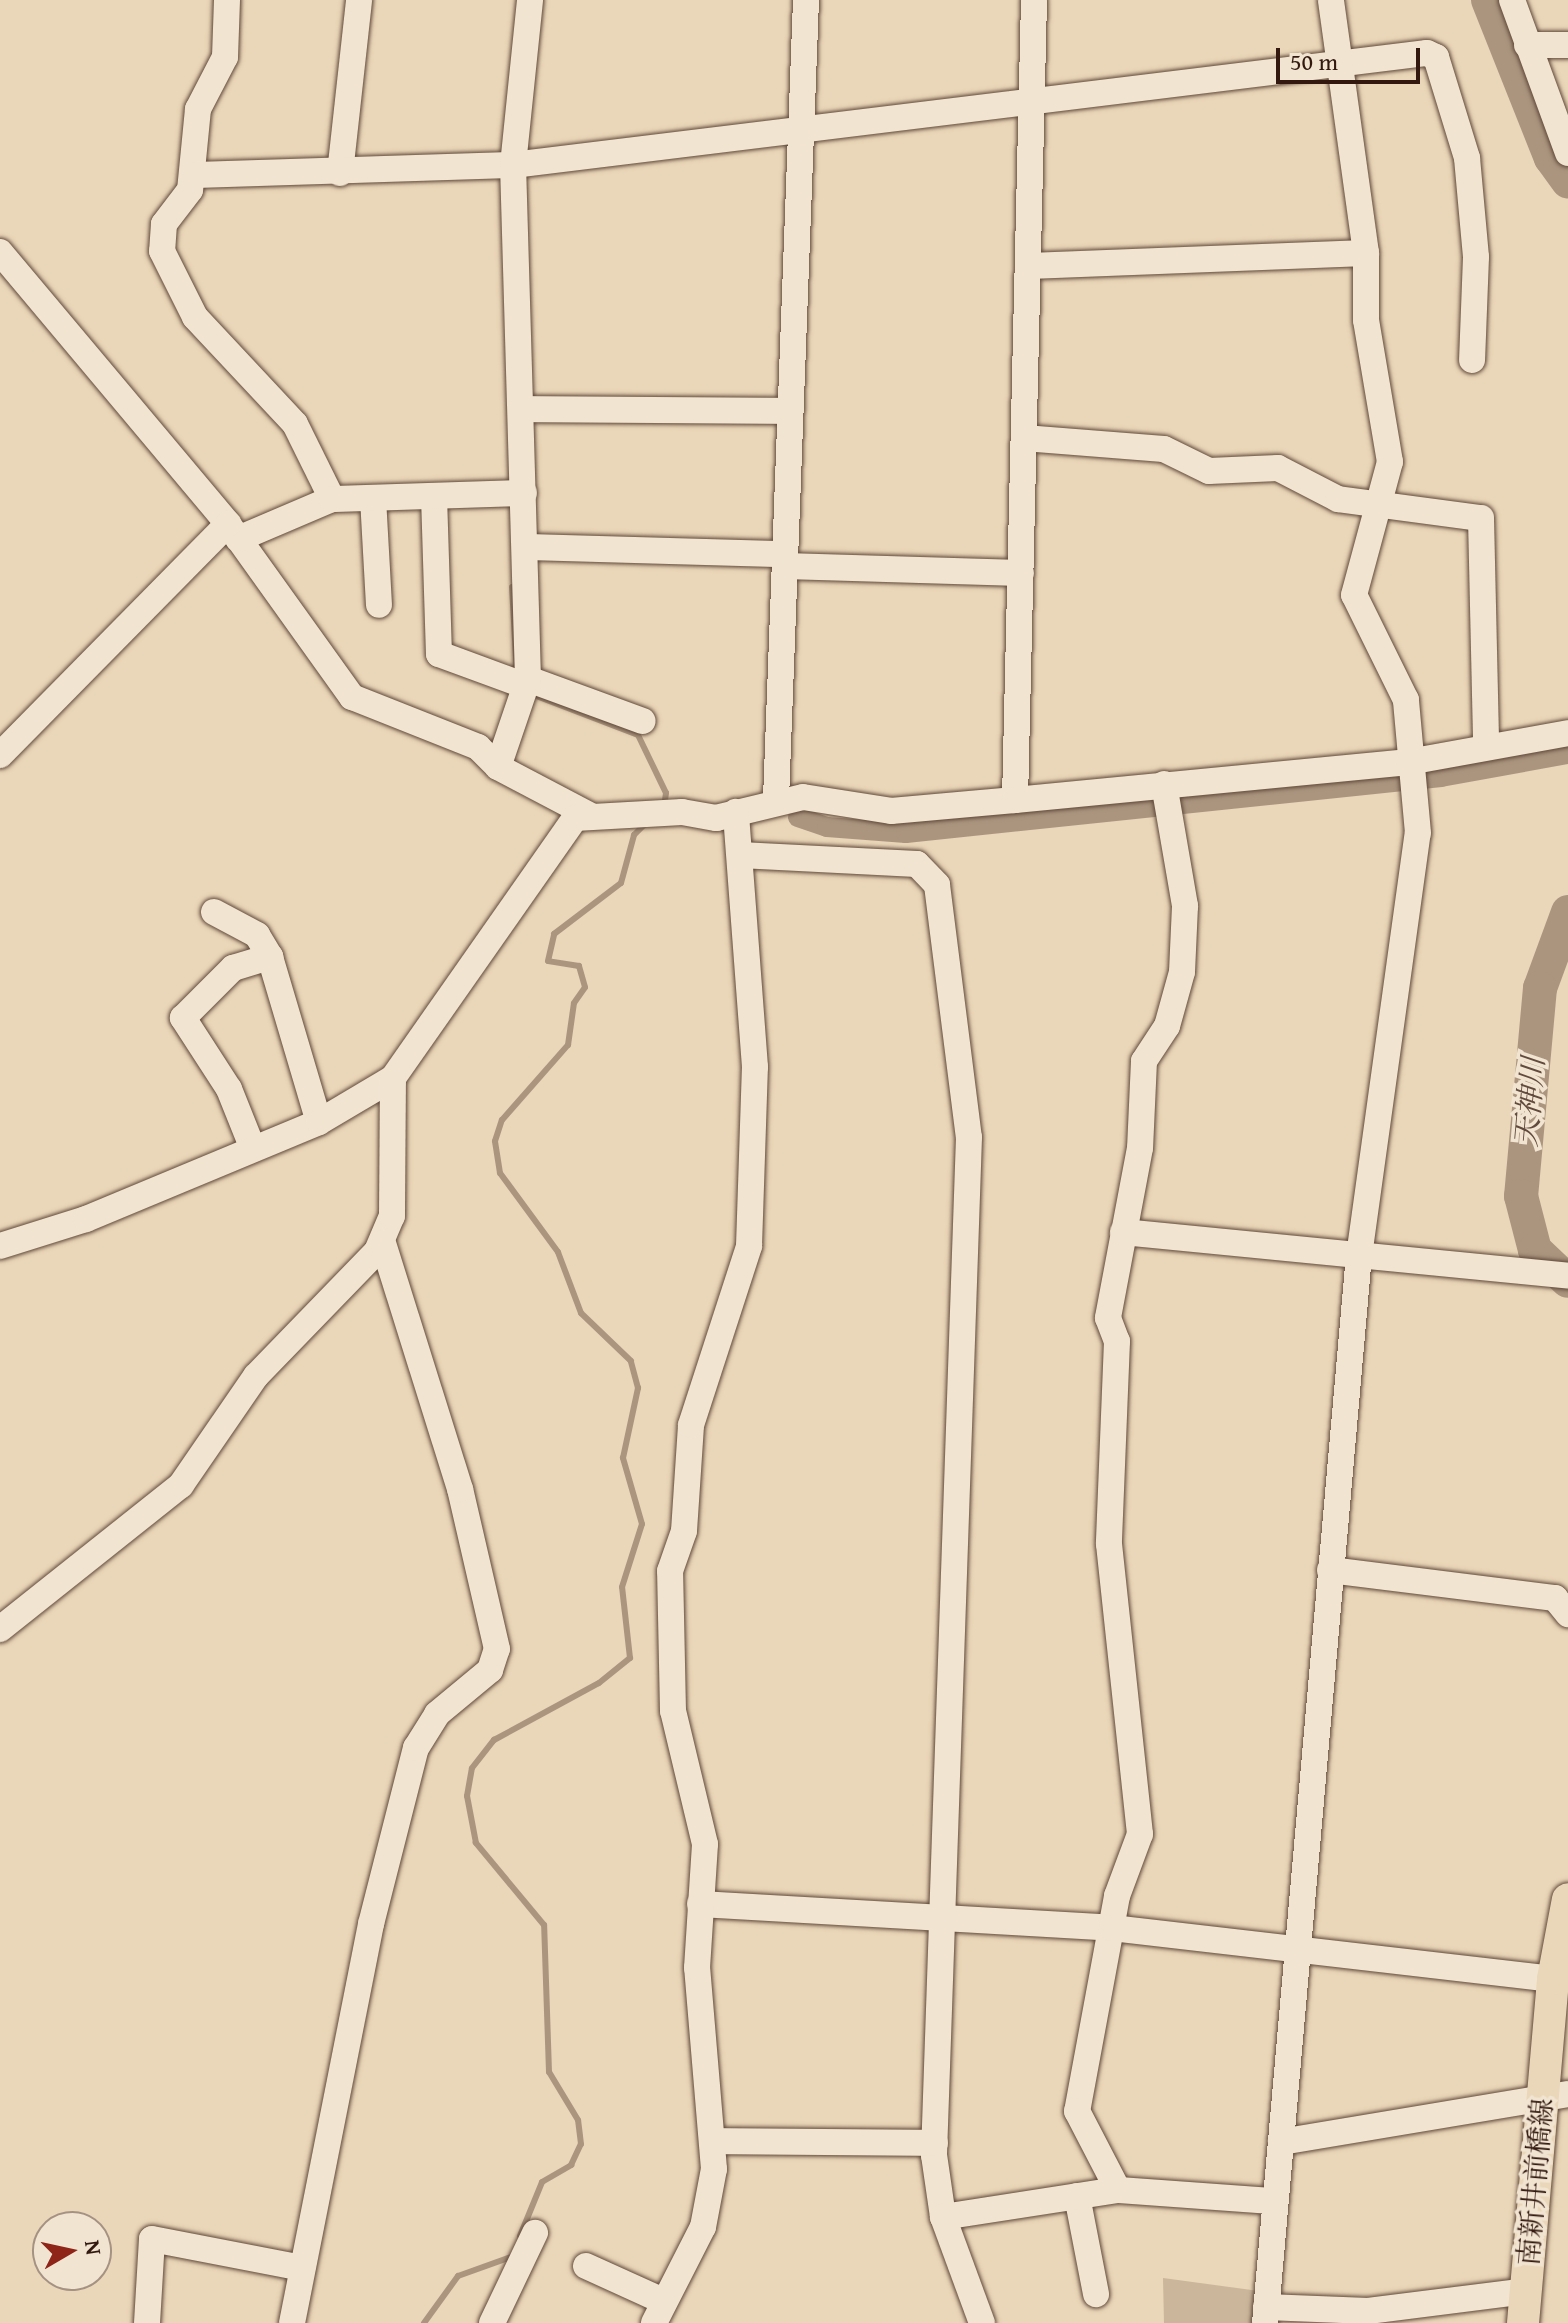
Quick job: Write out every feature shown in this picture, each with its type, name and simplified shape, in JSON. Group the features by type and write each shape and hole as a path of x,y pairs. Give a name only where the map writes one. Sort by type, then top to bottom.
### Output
{"main road":[{"name":"南新井前橋線","path":"1523,2323 1555,2096 1553,1979 1568,1899"}],"street":[{"path":"227,0 225,57 190,136 193,175 164,224 162,251 195,317 295,424 332,499"},
{"path":"340,173 359,0"},
{"path":"498,767 527,683 528,547 513,165 530,0"},
{"path":"776,799 806,0"},
{"path":"1015,800 1034,0"},
{"path":"1331,0 1336,63 1366,253 1366,320 1391,438 1354,595 1402,686 1416,875 1388,1020 1359,1256 1281,2142 1273,2201 1266,2315 1368,2311 1526,2291"},
{"path":"1512,0 1568,153"},
{"path":"1527,45 1568,45"},
{"path":"193,175 340,173 513,165 801,134 1336,63 1436,57 1467,158 1476,257 1472,360"},
{"path":"0,252 233,532 352,697 478,747 498,767 589,815"},
{"path":"1029,266 1366,253"},
{"path":"521,409 789,411"},
{"path":"1024,438 1164,449 1209,471 1278,468 1338,499 1481,518 1486,747"},
{"path":"0,755 233,532 332,499 524,493"},
{"path":"434,496 439,654 643,721"},
{"path":"373,498 379,605"},
{"path":"528,547 1021,573"},
{"path":"0,1246 319,1122 393,1078 575,818 682,812 695,819 736,812 776,799 891,811 1409,762 1568,733"},
{"path":"1118,2190 1077,2111 1112,1928 1140,1834 1109,1544 1117,1341 1108,1318 1140,1148 1144,1061 1167,1026 1182,972 1185,906 1164,784"},
{"path":"586,2266 658,2312 710,2203 714,2141 697,1968 705,1844 673,1711 670,1571 684,1531 691,1425 749,1246 755,1067 736,812"},
{"path":"740,855 917,864 937,885 969,1137 935,2143 943,2217 982,2323"},
{"path":"214,912 257,935 270,957 319,1122"},
{"path":"253,1149 229,1089 183,1018 233,968 270,957"},
{"path":"0,1629 181,1485 256,1376 383,1243 392,1216 393,1078"},
{"path":"1123,1232 1568,1276"},
{"path":"292,2323 371,1924 416,1748 437,1714 490,1670 497,1649 460,1489 383,1243"},
{"path":"1330,1570 1543,1596 1568,1614"},
{"path":"700,1904 941,1914 1112,1928 1553,1979"},
{"path":"1281,2142 1555,2096"},
{"path":"714,2141 935,2143"},
{"path":"943,2217 1118,2190 1273,2201"},
{"path":"1077,2196 1096,2294"},
{"path":"492,2323 535,2233"},
{"path":"147,2323 152,2239 302,2268"}],"shaded area":[{"path":"1163,2278 1259,2291 1257,2323 1164,2323"}],"waterway":[{"name":"天神川","path":"1488,0 1551,158 1568,181"},
{"path":"512,587 517,675"},
{"path":"539,697 638,735 666,793 664,807"},
{"path":"798,817 827,827 906,833 1441,777 1568,754"},
{"path":"520,2236 542,2182 571,2165 581,2144 578,2120 549,2072 544,1925 476,1843 467,1796 472,1768 494,1740 599,1683 630,1658 622,1587 642,1524 623,1458 638,1388 631,1361 581,1313 558,1252 500,1173 495,1141 502,1120 568,1045 574,1003 585,987 579,966 548,961 554,934 621,883 634,835 645,824"},
{"name":"天神川","path":"1568,912 1540,988 1521,1196 1535,1250 1568,1281"},
{"path":"424,2323 458,2276 511,2257"}]}
